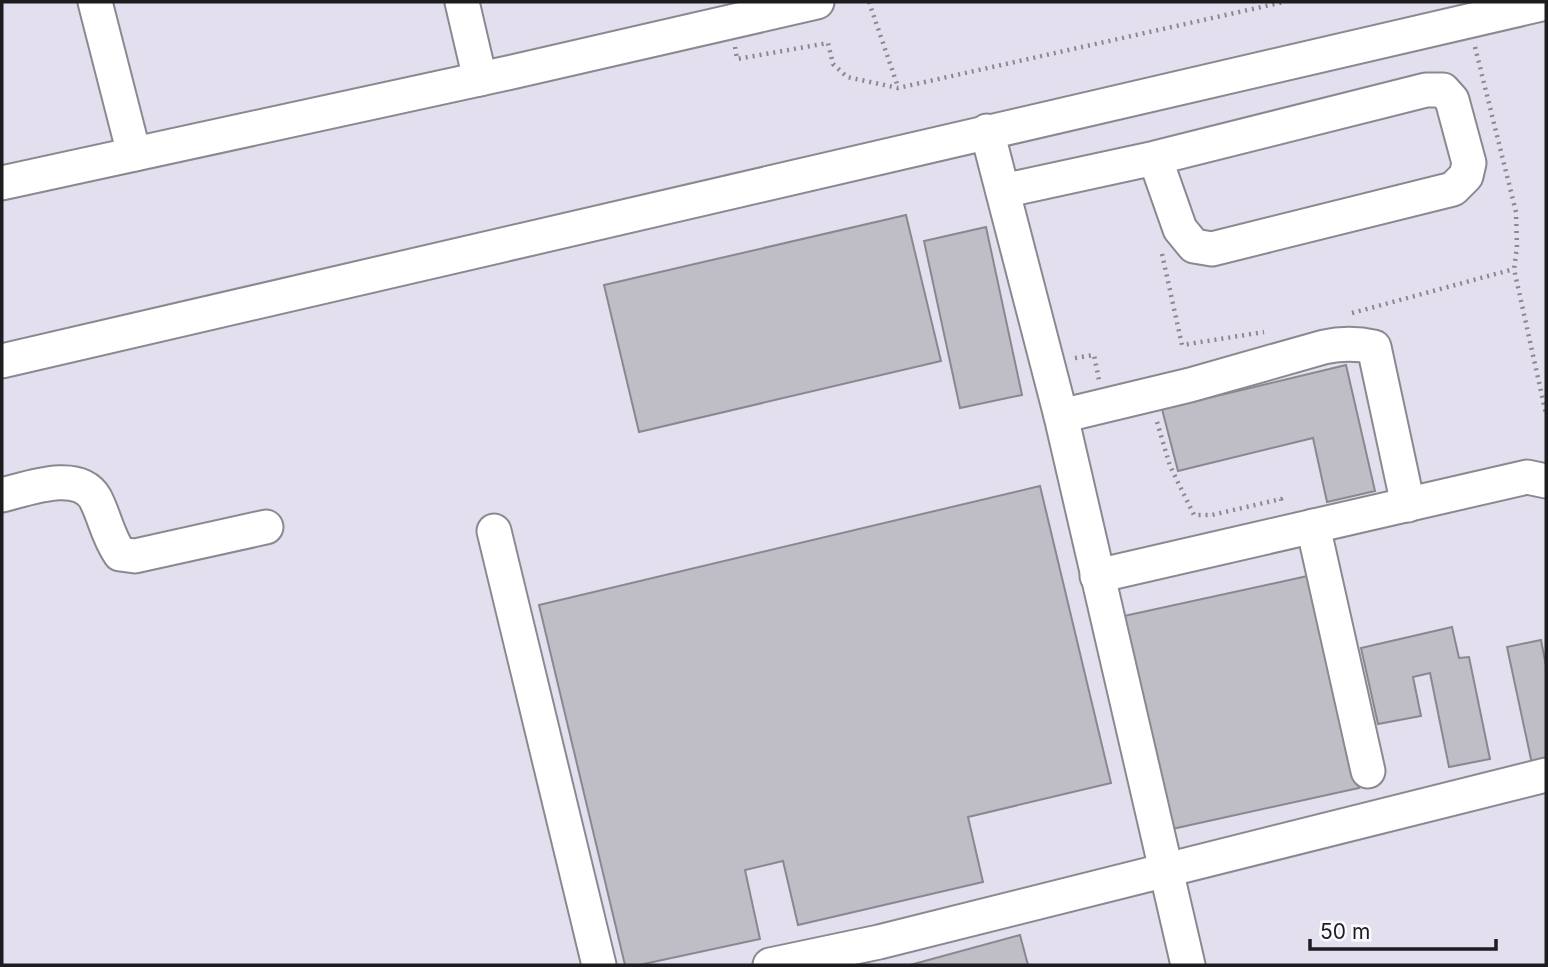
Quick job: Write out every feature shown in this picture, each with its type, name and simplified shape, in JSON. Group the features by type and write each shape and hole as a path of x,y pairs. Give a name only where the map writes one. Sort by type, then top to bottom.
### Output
{"lane":[{"path":"95,2 134,154"},
{"path":"462,2 480,79"},
{"path":"2,183 480,79 817,2"},
{"path":"2,361 1546,3"},
{"path":"1003,191 1155,158 1426,90 1443,90 1452,100 1469,163 1466,176 1453,189 1212,249 1194,246 1180,229 1155,158"},
{"path":"987,131 1045,363 1061,415 1188,965"},
{"path":"1061,415 1342,343 1374,347 1408,505"},
{"path":"1097,576 1527,477 1546,481"},
{"path":"2,495 50,483 76,483 94,496 110,538 120,554 135,556 266,527"},
{"path":"1300,529 1368,771"},
{"path":"494,531 599,965"},
{"path":"770,965 882,954 1165,870 1546,775"}],"path":[{"path":"869,2 898,88"},
{"path":"729,22 737,59 828,43 833,64 847,77 898,88 1284,2"},
{"path":"1468,20 1516,212 1517,247 1514,270 1546,415"},
{"path":"1161,251 1182,345 1277,330"},
{"path":"1343,316 1514,270"},
{"path":"1149,394 1170,466 1194,514 1212,514 1281,499 1300,529"}],"shaded area":[{"path":"2,2 1546,2 1546,965 2,965"}],"building":[{"path":"906,215 941,361 639,432 604,285"},
{"path":"986,227 1022,395 960,408 924,241"},
{"path":"1346,365 1375,491 1327,502 1313,438 1178,471 1162,409"},
{"path":"1040,486 1111,783 968,817 983,882 798,925 783,861 745,870 760,939 639,965 625,965 539,605"},
{"path":"1312,575 1359,788 1172,829 1124,616"},
{"path":"1452,627 1459,658 1469,657 1490,759 1449,767 1430,673 1413,677 1421,716 1378,724 1361,648"},
{"path":"1541,640 1546,666 1546,761 1532,764 1507,647"},
{"path":"1020,935 1028,965 910,965"}]}
